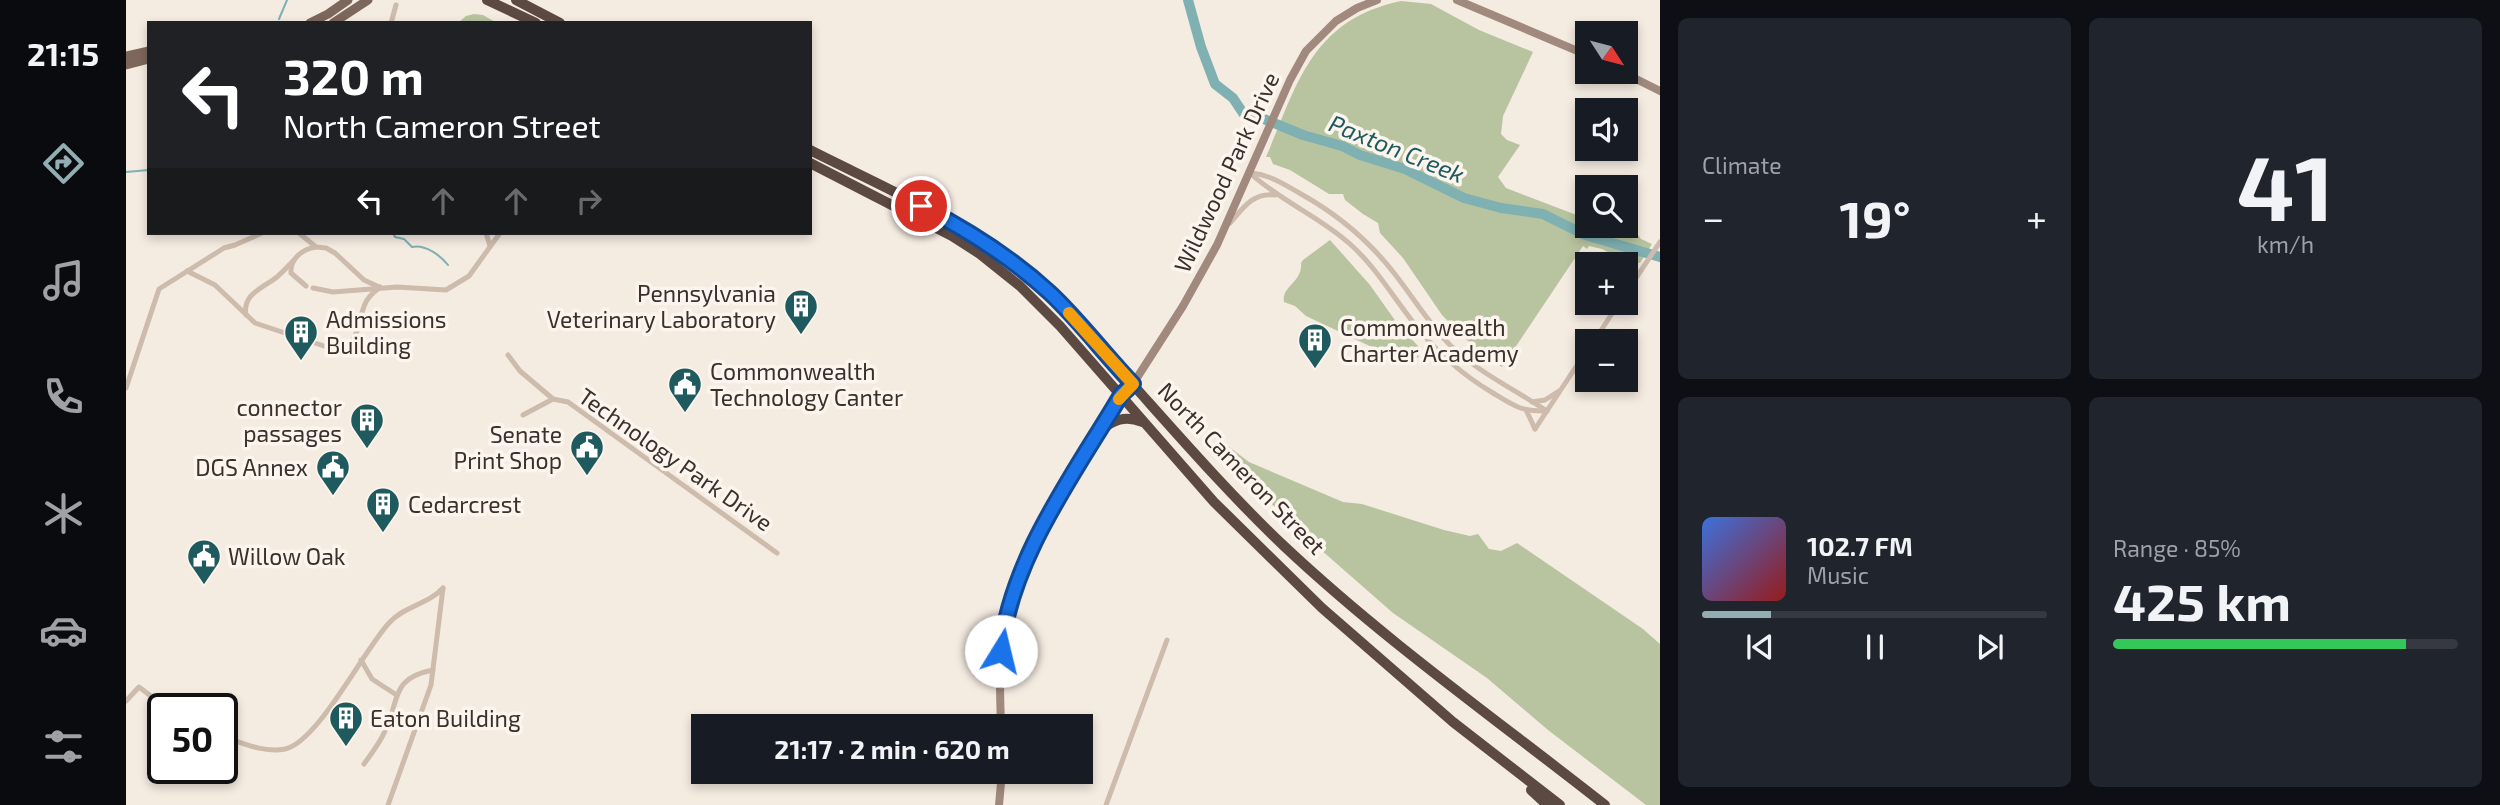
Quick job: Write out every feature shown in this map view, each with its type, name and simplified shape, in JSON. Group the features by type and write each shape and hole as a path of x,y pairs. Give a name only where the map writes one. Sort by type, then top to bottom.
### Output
{"highway":[{"path":"487,0 532,21"},
{"path":"516,0 556,21"},
{"name":"North Cameron Street","path":"812,151 937,214 997,251 1050,294 1238,499 1334,591 1387,636 1605,805"},
{"name":"North Cameron Street","path":"812,164 928,223 994,265 1034,299 1214,502 1322,608 1390,670 1480,744"},
{"path":"1100,431 1123,418 1144,424"},
{"path":"1480,744 1547,805"},
{"path":"1480,744 1560,805"}],"main road":[{"path":"314,21 348,0"},
{"path":"336,21 368,0"},
{"path":"126,56 147,51"},
{"path":"126,65 147,60"}],"street":[{"name":"Wildwood Park Drive","path":"1001,714 1001,651 1013,593 1036,540 1121,395 1133,384 1183,306 1227,225 1295,70 1312,43 1346,15 1377,0"},
{"path":"1457,0 1575,50"},
{"path":"392,21 396,5"},
{"path":"1638,80 1660,91"},
{"path":"1250,173 1279,196 1317,218 1353,247 1384,281 1425,337 1486,390 1527,412 1547,411"},
{"path":"1250,173 1262,174 1285,185 1343,222 1383,261 1426,318 1458,352 1493,379 1547,411"},
{"path":"1227,225 1253,198 1267,194 1279,196"},
{"path":"126,388 155,294 165,283 224,248 235,246 257,235"},
{"path":"301,235 316,247 332,251 365,280 380,288"},
{"path":"487,235 490,246"},
{"path":"313,288 338,292 380,288 446,290 469,276 498,235"},
{"path":"1638,275 1658,244"},
{"path":"247,316 245,307 251,295 307,249 316,247"},
{"path":"294,260 291,273 306,286"},
{"path":"187,271 215,285 259,325 340,350 354,338 366,302 380,288"},
{"name":"Technology Park Drive","path":"508,355 520,372 553,400 568,402 776,553"},
{"path":"1527,412 1535,429 1575,369"},
{"path":"1532,402 1545,400 1561,390"},
{"name":"Technology Park Drive","path":"523,415 553,400"},
{"path":"238,741 260,749 278,750 294,746 309,735 361,660 395,617 438,594 443,588 430,685 388,805"},
{"path":"1106,805 1167,640"},
{"path":"361,660 372,679 395,694"},
{"path":"364,764 384,733 394,707 395,694 416,674 433,670"},
{"path":"126,701 139,687 147,693"},
{"path":"999,805 1001,784"}],"green space":[{"path":"1401,1 1431,4 1479,30 1533,52 1503,116 1501,134 1507,140 1520,145 1498,177 1506,188 1575,214 1575,238 1638,238 1638,235 1652,244 1640,263 1638,252 1608,252 1583,246 1579,252 1575,252 1575,258 1502,367 1476,349 1442,315 1403,258 1380,233 1378,223 1345,200 1343,194 1329,194 1290,170 1273,164 1270,157 1266,157 1299,80 1312,58 1328,39 1347,23 1371,10"},
{"path":"483,15 494,21 460,21 466,16"},
{"path":"1330,240 1420,348 1419,356 1410,365 1306,316 1295,306 1284,302 1286,292 1299,275 1303,260"},
{"path":"1220,440 1249,462 1343,502 1362,504 1444,530 1470,536 1478,534 1489,549 1501,551 1517,543 1643,629 1660,644 1660,805 1646,805 1548,730 1487,678 1393,613 1304,535 1220,454"}],"waterway":[{"path":"279,19 287,0"},
{"name":"Paxton Creek","path":"1188,0 1215,84 1233,98 1245,116 1264,119 1405,169 1464,198 1501,208 1543,214 1585,235 1660,257"},
{"path":"126,172 147,170"},
{"path":"394,235 404,239 412,247 432,251 448,265"}],"slow traffic":[{"path":"1069,313 1133,384 1119,399"}],"place":[{"name":"Pennsylvania Veterinary Laboratory","path":"801,336"},
{"name":"Admissions Building","path":"301,362"},
{"name":"Commonwealth Charter Academy","path":"1315,370"},
{"name":"Commonwealth Technology Canter","path":"685,414"},
{"name":"connector passages","path":"367,450"},
{"name":"Senate Print Shop","path":"587,477"},
{"name":"DGS Annex","path":"333,497"},
{"name":"Cedarcrest","path":"383,534"},
{"name":"Willow Oak","path":"204,586"},
{"name":"Eaton Building","path":"346,748"}],"route":[{"path":"921,206 968,232 1024,271 1062,306 1133,384 1121,395 1036,540 1008,608 1001,651"}]}
